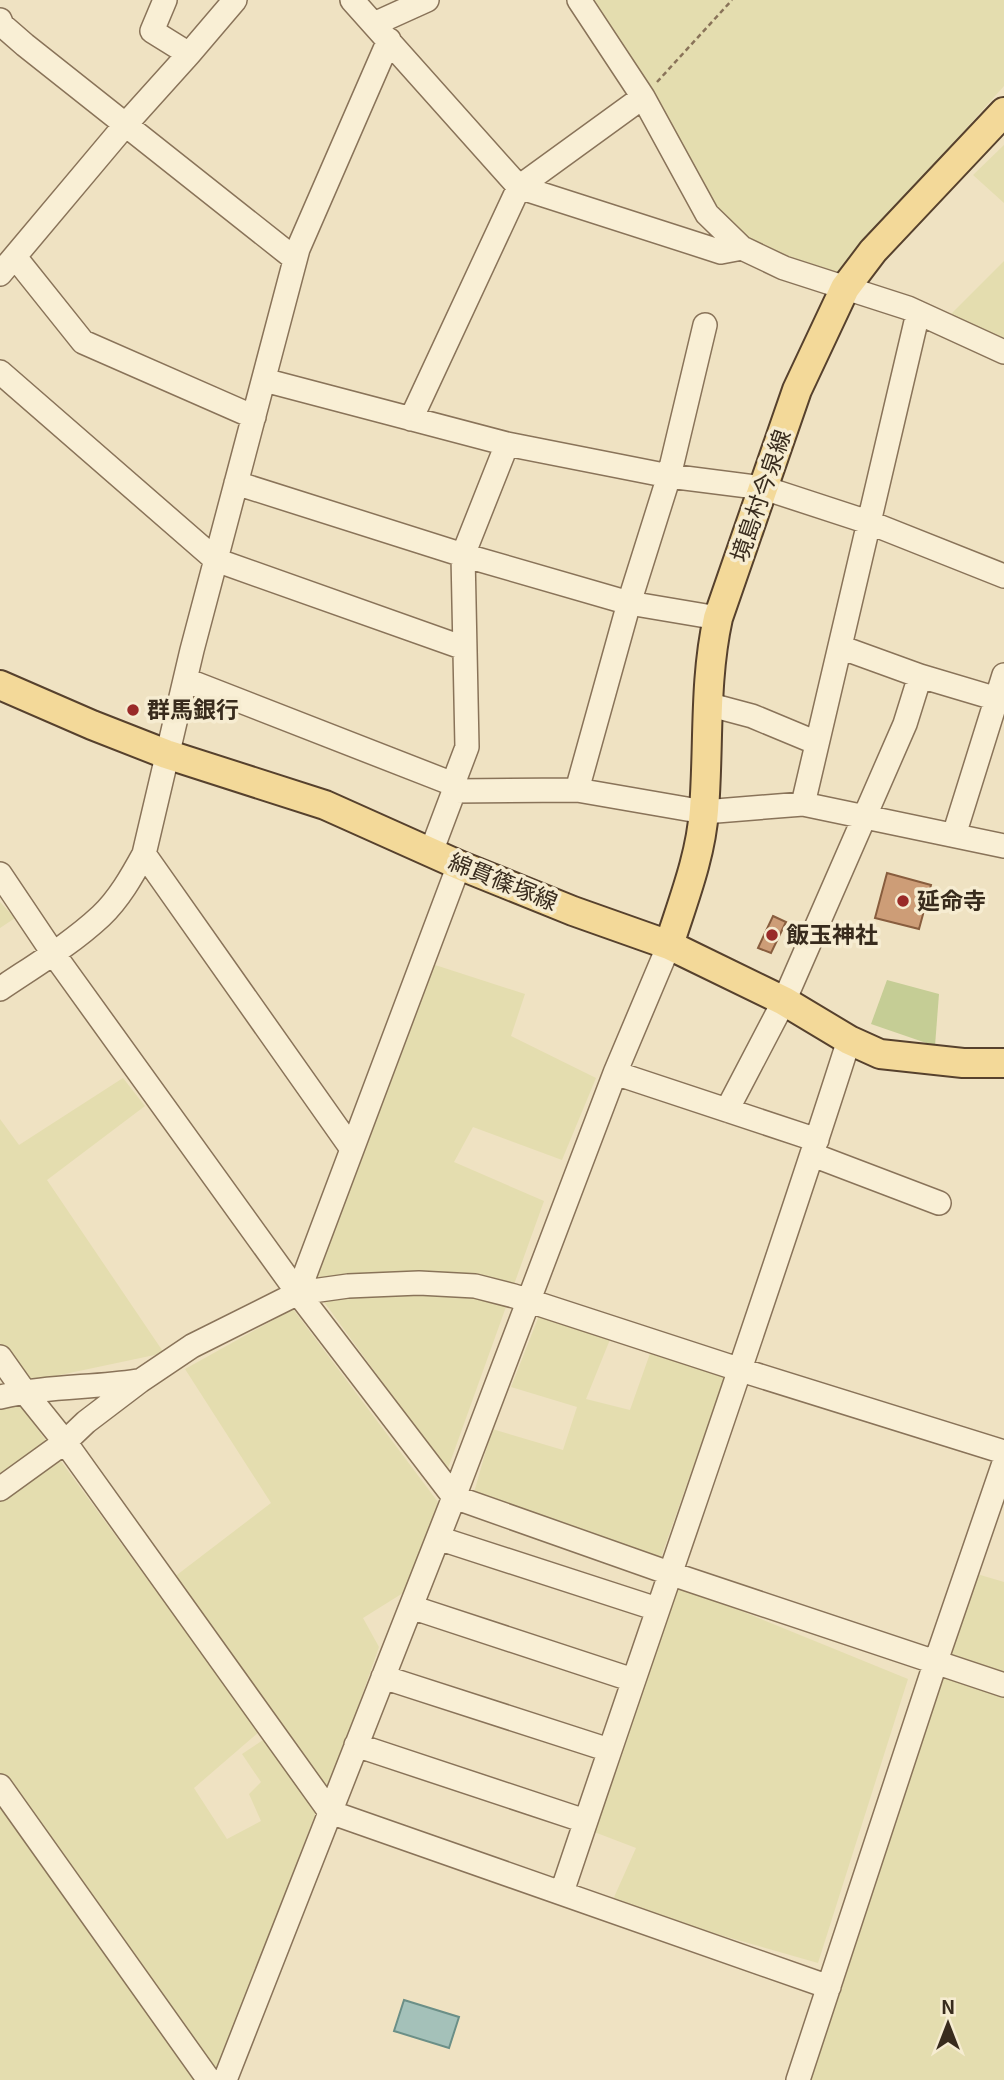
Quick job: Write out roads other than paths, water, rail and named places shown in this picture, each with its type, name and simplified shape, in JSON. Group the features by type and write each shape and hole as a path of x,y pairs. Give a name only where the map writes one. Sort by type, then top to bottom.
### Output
{"main road":[{"name":"境島村今泉線","path":"669,945 696,855 704,812 707,704 712,645 718,618 797,390 845,288 873,251 1004,112"},
{"name":"綿貫篠塚線","path":"0,685 166,754 325,805 459,865 573,911 669,945 784,1001 849,1040 880,1054 963,1063 1004,1063"}],"street":[{"path":"165,0 152,31 190,54"},
{"path":"234,0 7,265 83,342 254,417"},
{"path":"352,0 519,187 721,252 742,248"},
{"path":"0,989 102,915 130,880 144,854 166,754 296,254 382,32 427,0"},
{"path":"579,0 643,97 707,214 742,248 784,268 918,313 1004,352"},
{"path":"1,24 296,254"},
{"path":"411,419 519,187 643,97"},
{"path":"803,804 918,313"},
{"path":"577,790 629,603 669,476 705,325"},
{"path":"0,372 216,560 464,649"},
{"path":"264,380 507,444 669,476 764,488 868,522 1004,576"},
{"path":"431,852 467,747 463,555 507,444"},
{"path":"236,483 463,555 629,603 718,618"},
{"path":"839,647 920,676 1000,699"},
{"path":"954,835 1000,699 1004,675"},
{"path":"727,1110 784,1001 905,724 920,676"},
{"path":"189,681 453,787 577,790 704,812 803,804 1004,846"},
{"path":"707,704 752,716 817,743"},
{"path":"144,854 352,1149"},
{"path":"298,1293 459,865"},
{"path":"0,874 53,953 298,1293 454,1497 669,1573 1004,1685"},
{"path":"225,2080 454,1497 615,1073 669,945"},
{"path":"562,1892 669,1573 741,1370 849,1040"},
{"path":"615,1073 727,1110 939,1203"},
{"path":"0,1489 65,1443 86,1422 140,1381 192,1346 298,1293 348,1286 419,1283 475,1286 529,1301 1004,1452"},
{"path":"0,1357 65,1443 330,1812 829,1987"},
{"path":"0,1397 24,1391 101,1387 140,1381"},
{"path":"797,2080 1004,1464"},
{"path":"438,1538 657,1609"},
{"path":"411,1607 633,1681"},
{"path":"383,1677 609,1750"},
{"path":"356,1745 585,1821"},
{"path":"0,1786 209,2080"}],"water":[{"path":"404,2000 459,2017 449,2048 394,2031"}],"place":[{"name":"群馬銀行","path":"133,710"},
{"name":"延命寺","path":"903,901"},
{"name":"飯玉神社","path":"772,935"}]}
